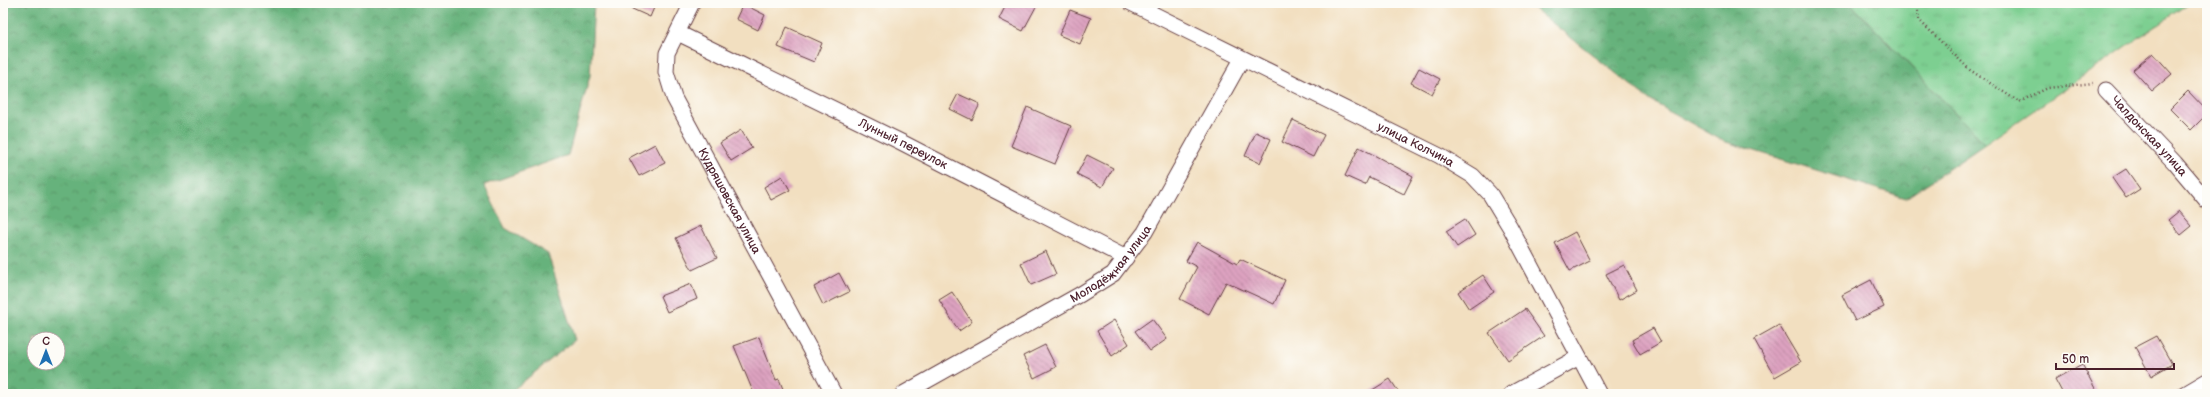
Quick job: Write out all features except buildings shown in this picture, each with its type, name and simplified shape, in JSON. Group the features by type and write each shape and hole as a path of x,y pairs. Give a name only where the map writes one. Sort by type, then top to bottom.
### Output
{"street":[{"name":"Кудряшовская улица","path":"692,3 668,52 666,72 674,98 834,394"},
{"name":"улица Колчина","path":"1131,3 1440,156 1473,176 1490,194 1510,226 1599,394"},
{"name":"Лунный переулок","path":"678,33 901,142 1126,258"},
{"name":"Молодёжная улица","path":"902,394 1081,294 1113,274 1145,232 1242,59"},
{"name":"Чалдонская улица","path":"2106,90 2175,163 2207,201"},
{"path":"1511,394 1580,357"},
{"path":"2185,394 2207,381"}],"path":[{"path":"1917,3 1919,20 1970,70 2019,102 2048,88 2093,83 2106,90"}],"green space":[{"path":"3,3 594,3 590,76 568,155 484,185 505,228 548,254 575,340 508,394 3,394"},
{"path":"1527,3 1850,3 1985,144 1906,198 1723,141 1651,101"},
{"path":"1850,3 2189,3 1985,144"}]}
